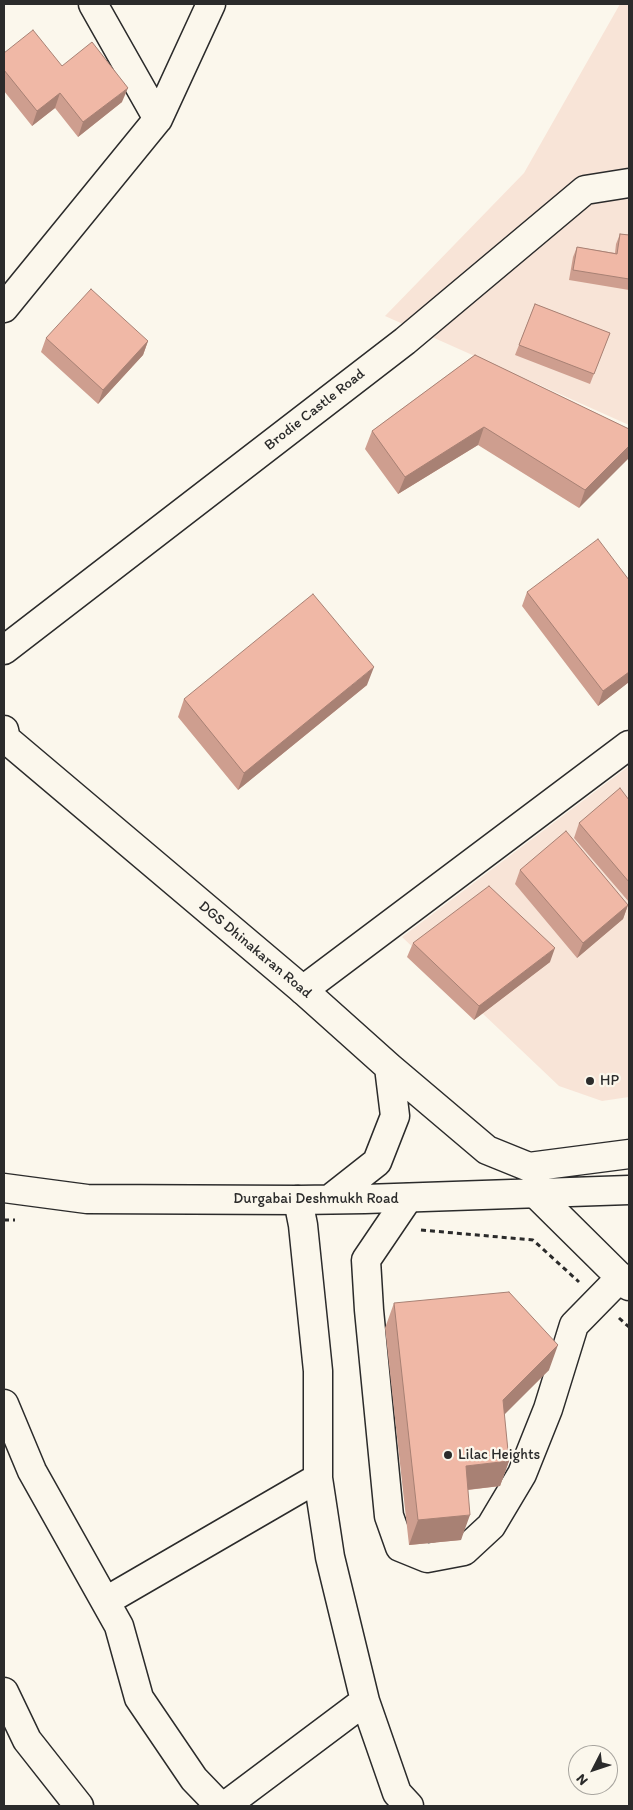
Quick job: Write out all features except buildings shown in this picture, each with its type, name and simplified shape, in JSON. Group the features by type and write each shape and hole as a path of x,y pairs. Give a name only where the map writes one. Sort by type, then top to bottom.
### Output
{"street":[{"path":"93,4 158,119"},
{"path":"4,308 158,119 211,4"},
{"name":"Brodie Castle Road","path":"4,650 405,341 585,190 629,183"},
{"name":"DGS Dhinakaran Road","path":"4,736 303,990 389,1067"},
{"path":"303,990 629,745"},
{"path":"389,1067 487,1150 529,1167 629,1154"},
{"path":"330,1198 377,1162 395,1116 389,1067"},
{"name":"Durgabai Deshmukh Road","path":"4,1188 87,1199 298,1200 629,1190"},
{"path":"408,1198 366,1260 369,1310 390,1516 400,1547 427,1558 464,1551 491,1526 525,1466 548,1409 574,1325 625,1281 536,1194"},
{"path":"298,1200 303,1225 318,1371 318,1478 330,1557 365,1701 397,1793 409,1806"},
{"path":"4,1404 32,1471 119,1626 139,1698 194,1779 220,1806"},
{"path":"106,1601 318,1478"},
{"path":"4,1692 27,1740 79,1806"},
{"path":"225,1806 365,1701"}],"shaded area":[{"path":"620,4 629,4 629,425 385,316 524,173"},
{"path":"629,766 629,1097 602,1101 559,1086 402,937"}],"place":[{"name":"HP","path":"590,1081"},
{"name":"Lilac Heights","path":"448,1455"}]}
